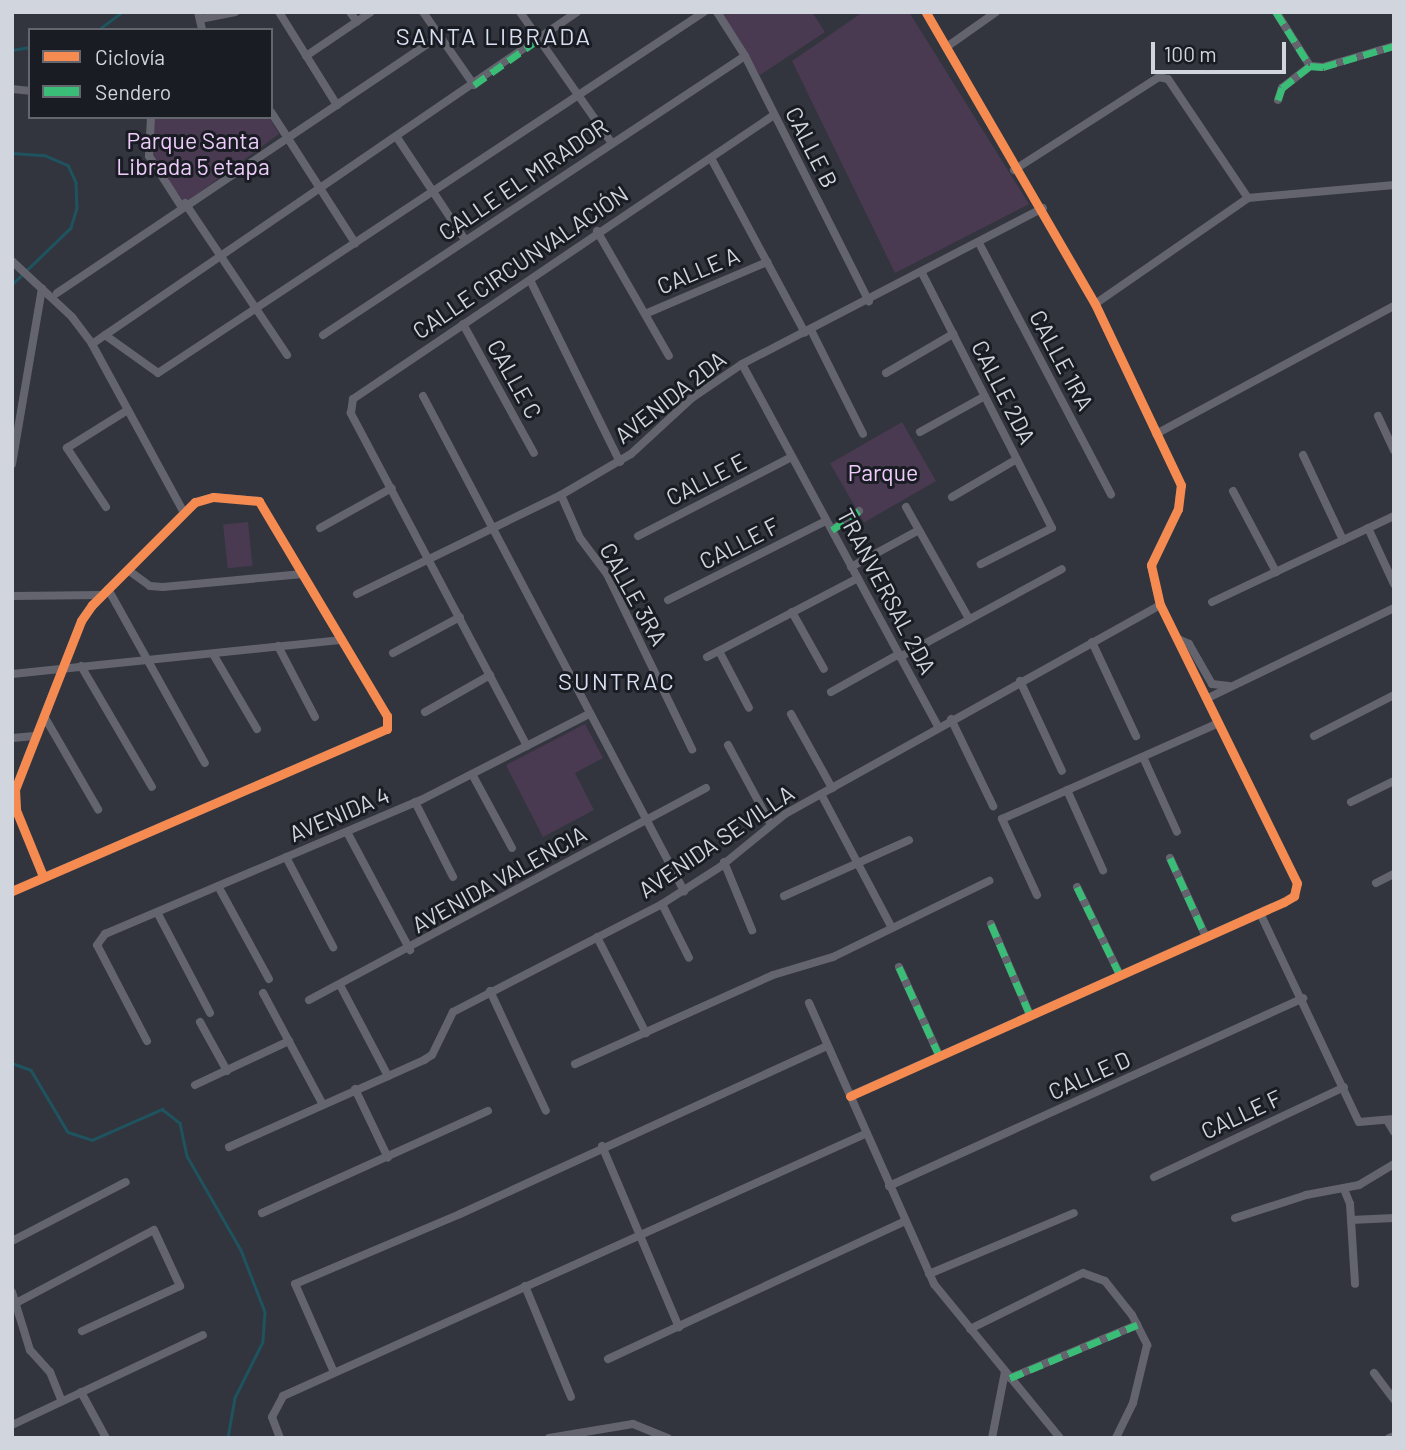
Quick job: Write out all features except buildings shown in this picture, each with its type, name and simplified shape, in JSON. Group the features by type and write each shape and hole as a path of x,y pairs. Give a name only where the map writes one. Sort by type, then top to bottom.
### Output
{"street":[{"path":"199,16 235,12"},
{"path":"279,12 337,105"},
{"path":"350,12 356,22"},
{"path":"306,56 371,12"},
{"path":"423,12 474,85"},
{"path":"520,12 611,142"},
{"path":"92,344 398,139 578,12"},
{"path":"105,335 158,373 253,307 433,192 577,93 704,12"},
{"name":"CALLE B","path":"718,12 745,56 869,300"},
{"path":"850,1096 1260,913 1293,896 1297,883 1160,605 1151,565 1178,509 1181,485 1095,304 1043,208 1014,170 948,46 926,12"},
{"path":"948,46 996,12"},
{"path":"1276,12 1310,66"},
{"path":"58,293 183,204 439,36"},
{"path":"1278,100 1282,88 1310,66 1323,67 1394,47"},
{"name":"CALLE EL MIRADOR","path":"323,335 611,142 745,56"},
{"path":"1014,170 1159,77 1168,79 1248,198"},
{"path":"273,115 319,191 355,243"},
{"name":"CALLE CIRCUNVALACIÓN","path":"392,488 351,413 353,399 597,231 712,160 774,115"},
{"path":"151,119 149,156 223,258 286,355"},
{"path":"398,139 465,240"},
{"path":"712,160 863,434"},
{"path":"1095,304 1248,198 1394,186"},
{"name":"AVENIDA 2DA","path":"357,594 561,495 620,461 692,398 742,365 1043,208"},
{"path":"597,231 669,356"},
{"name":"CALLE 1RA","path":"979,243 1111,494"},
{"path":"12,261 40,287 92,344 126,411 184,513"},
{"name":"CALLE A","path":"645,313 766,262"},
{"name":"CALLE 2DA","path":"922,273 1052,528 981,564"},
{"path":"530,279 620,461"},
{"path":"12,464 40,287"},
{"path":"1157,434 1394,306"},
{"name":"CALLE C","path":"463,324 534,453"},
{"path":"886,373 953,334"},
{"name":"TRANVERSAL 2DA","path":"742,365 938,726"},
{"path":"423,396 684,891"},
{"path":"920,432 985,396"},
{"path":"106,507 67,448 126,411"},
{"path":"1378,416 1394,450"},
{"path":"1303,455 1343,540"},
{"name":"CALLE E","path":"638,536 792,457"},
{"path":"952,497 1017,459"},
{"path":"320,528 392,488 527,746"},
{"path":"1233,491 1276,572"},
{"name":"CALLE 3RA","path":"561,495 580,538 607,574 692,750"},
{"path":"12,891 384,734 387,716 259,501 213,496 195,502 105,592 82,621 13,798 43,876"},
{"path":"175,498 195,502"},
{"path":"906,507 969,619"},
{"path":"832,530 859,511"},
{"path":"1212,603 1394,516"},
{"name":"CALLE F","path":"668,600 827,521"},
{"path":"1368,528 1394,584"},
{"path":"851,567 919,530"},
{"path":"831,692 1062,569"},
{"path":"128,570 150,586 163,587 302,574"},
{"path":"707,657 858,578"},
{"path":"12,596 105,592"},
{"path":"105,592 148,660 205,763"},
{"name":"AVENIDA SEVILLA","path":"229,1147 432,1055 453,1012 662,904 724,862 770,823 938,726 1160,605"},
{"path":"1208,698 1394,608"},
{"path":"792,612 824,669"},
{"path":"393,653 460,617"},
{"path":"1177,638 1189,644 1212,684 1232,687"},
{"path":"12,674 342,640"},
{"path":"1092,642 1136,736"},
{"path":"278,646 315,717"},
{"path":"719,651 749,708"},
{"path":"213,654 257,729"},
{"path":"81,667 152,787"},
{"path":"425,712 490,675"},
{"path":"1020,681 1062,771"},
{"path":"1314,736 1394,695"},
{"path":"791,714 832,788"},
{"name":"AVENIDA 4","path":"147,1041 97,945 98,939 415,802 589,715"},
{"path":"44,716 98,809"},
{"path":"951,719 993,806"},
{"path":"1037,895 1002,819 1219,723"},
{"path":"12,738 35,736"},
{"path":"728,745 770,823"},
{"path":"1143,757 1177,832"},
{"path":"472,774 512,848"},
{"path":"1351,802 1394,781"},
{"name":"AVENIDA VALENCIA","path":"309,1000 410,950 706,788"},
{"path":"1067,790 1103,870"},
{"path":"821,794 891,926"},
{"path":"415,802 453,877"},
{"path":"347,832 410,950"},
{"path":"784,896 909,839"},
{"path":"286,857 333,947"},
{"path":"1170,858 1206,937"},
{"path":"724,862 751,930"},
{"path":"1376,883 1394,874"},
{"path":"575,1064 773,975 833,957 891,926 989,881"},
{"path":"218,886 268,979"},
{"path":"1077,887 1120,975"},
{"path":"662,904 689,958"},
{"path":"157,912 211,1013"},
{"path":"1260,913 1303,998 1359,1122 1391,1121 1394,1132"},
{"path":"991,924 1030,1015"},
{"path":"597,937 646,1033"},
{"path":"899,967 939,1055"},
{"path":"340,985 388,1076"},
{"path":"490,991 546,1111"},
{"path":"263,993 322,1103"},
{"name":"CALLE D","path":"890,1186 1303,998"},
{"path":"809,1003 929,1274 970,1329 1060,1438"},
{"path":"200,1022 227,1070"},
{"path":"195,1085 289,1041"},
{"path":"333,1370 295,1284 460,1214 602,1146 827,1046"},
{"name":"CALLE F","path":"1154,1177 1343,1087"},
{"path":"355,1089 388,1158"},
{"path":"262,1213 488,1111"},
{"path":"281,1438 272,1417 274,1405 283,1396 333,1370 866,1134"},
{"path":"602,1146 679,1327"},
{"path":"1235,1218 1306,1195 1344,1189 1367,1181 1394,1164"},
{"path":"12,1241 126,1182"},
{"path":"1344,1189 1351,1220 1355,1284"},
{"path":"929,1274 1074,1213"},
{"path":"1351,1220 1394,1218"},
{"path":"608,1359 905,1222"},
{"path":"16,1303 154,1230 180,1286 82,1331"},
{"path":"970,1329 1083,1273 1105,1281 1137,1325 1147,1345 1133,1403 1116,1438"},
{"path":"525,1286 571,1397"},
{"path":"12,1292 30,1350 50,1373 62,1401"},
{"path":"1007,1375 1137,1325"},
{"path":"12,1425 203,1335"},
{"path":"1374,1373 1394,1400"},
{"path":"992,1438 1007,1375"},
{"path":"81,1392 106,1438"},
{"path":"549,1438 633,1424 668,1438"},
{"path":"1389,1438 1394,1436"}],"green space":[{"path":"718,12 812,12 825,32 760,75"},
{"path":"863,12 909,12 1029,204 895,273 792,61"},
{"name":"Parque Santa Librada 5 etapa","path":"151,119 270,119 279,134 185,203 149,156"},
{"name":"Parque","path":"902,422 936,481 864,522 830,464"},
{"path":"248,522 253,566 228,568 223,525"},
{"path":"585,724 603,758 575,773 594,810 543,837 506,765"}],"waterway":[{"path":"101,28 122,12"},
{"path":"12,50 28,47"},
{"path":"12,153 44,155 68,165 76,182 77,208 71,228 12,285"},
{"path":"12,1063 31,1070 68,1132 92,1140 162,1109 180,1123 187,1156 241,1250 265,1312 263,1342 235,1398 228,1438"}],"marked path":[{"path":"1276,12 1310,66 1323,67 1394,46"},
{"path":"474,85 539,39"},
{"path":"1278,100 1282,88 1310,66"},
{"path":"832,530 859,511"},
{"path":"1170,858 1206,937"},
{"path":"1077,887 1120,975"},
{"path":"991,924 1030,1015"},
{"path":"899,967 939,1055"},
{"path":"1010,1378 1137,1325"}],"cycle path":[{"path":"850,1096 1284,902 1294,896 1297,883 1160,605 1151,565 1178,509 1181,485 1095,304 926,12"},
{"path":"12,891 387,729 387,716 259,501 213,497 195,502 92,605 81,621 15,789 16,810 43,876"}],"district":[{"name":"SANTA LIBRADA","path":"494,36"},
{"name":"SUNTRAC","path":"617,681"}]}
